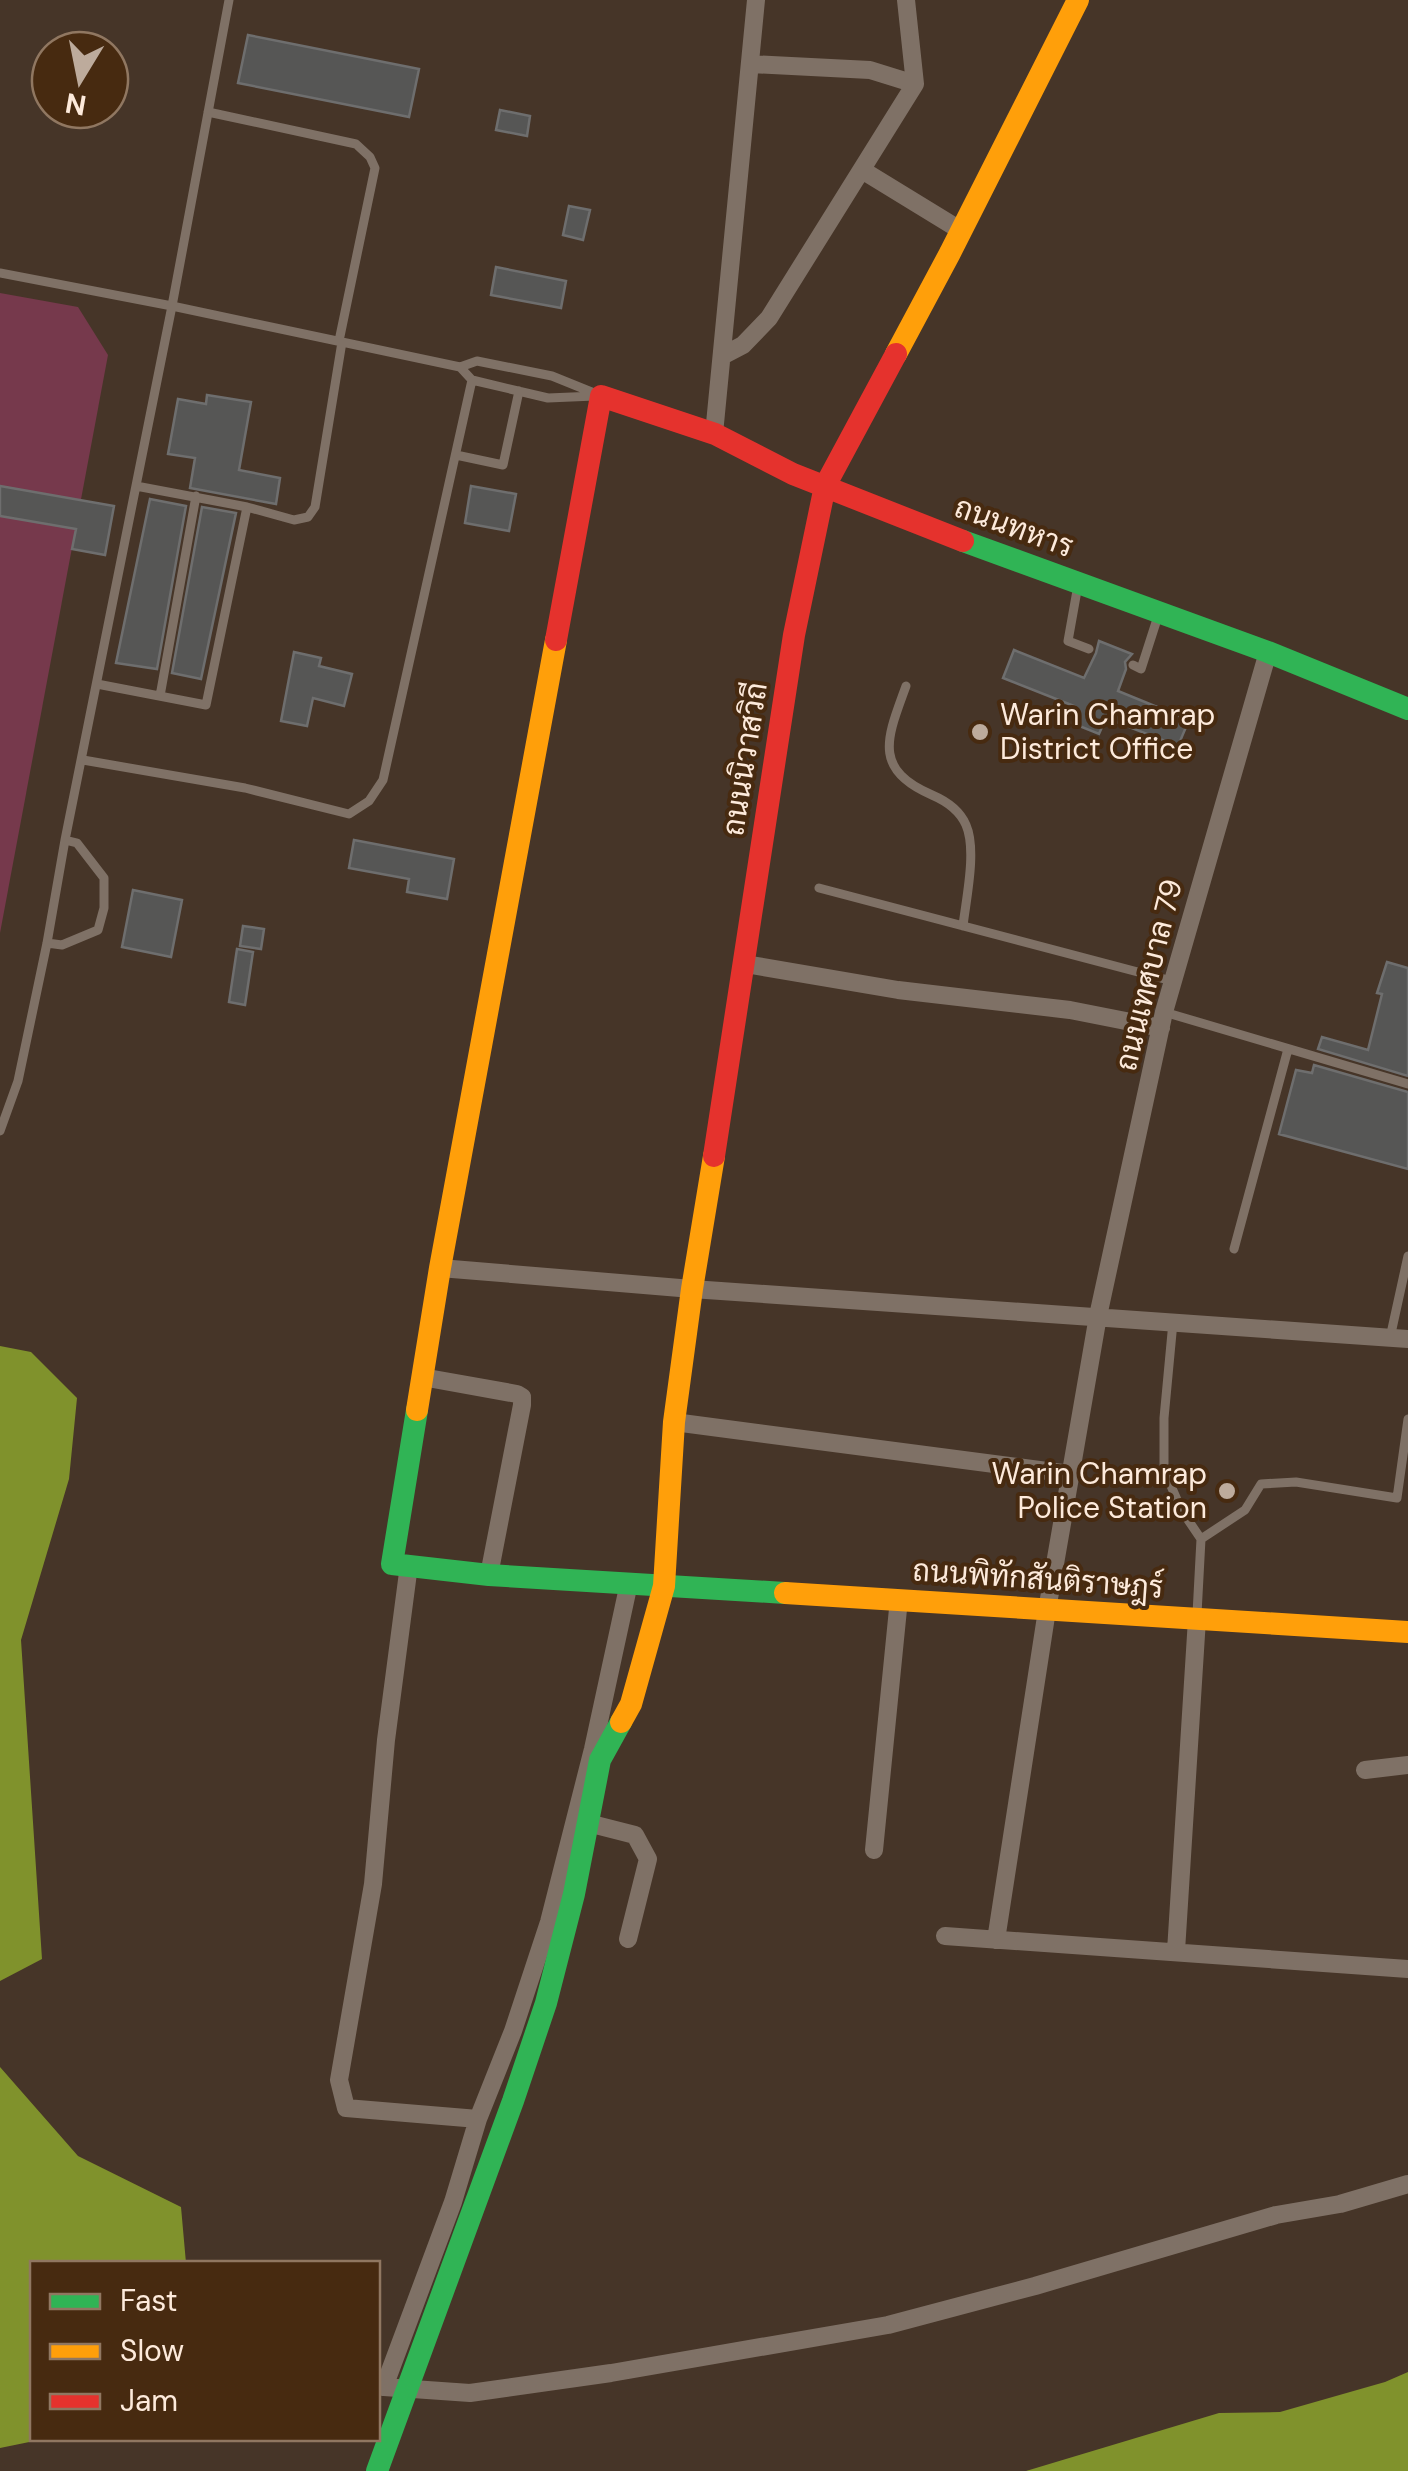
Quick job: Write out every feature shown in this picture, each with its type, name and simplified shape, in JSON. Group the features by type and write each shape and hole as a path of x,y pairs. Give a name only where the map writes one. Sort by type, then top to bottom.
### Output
{"street":[{"path":"714,434 756,0"},
{"path":"722,356 743,346 770,318 915,84 906,0"},
{"name":"ถนนนิวาสวิถี","path":"377,2471 546,2003 574,1894 600,1760 630,1704 664,1586 674,1422 692,1289 794,635 825,486 950,253 1078,0"},
{"path":"750,64 870,70 915,84"},
{"path":"862,170 960,230"},
{"path":"478,2119 346,2108 339,2080 372,1884 409,1566 392,1564 440,1268 601,396"},
{"name":"ถนนทหาร","path":"601,396 714,434 793,474 1408,708"},
{"name":"ถนนเทศบาล 79","path":"996,1940 1098,1316 1162,1020 1268,652"},
{"path":"745,964 898,990 1162,1020"},
{"path":"440,1268 1399,1338"},
{"path":"422,1377 522,1396 489,1574"},
{"path":"674,1422 1070,1474"},
{"name":"ถนนพิทักสันติราษฎร์","path":"409,1566 664,1586 1408,1632"},
{"path":"629,1582 549,1922 452,2202 381,2387 470,2393 610,2373 888,2324 1035,2286 1276,2215 1340,2204 1408,2184"},
{"path":"874,1850 899,1600"},
{"path":"1176,1951 1197,1619"},
{"path":"1364,1770 1408,1765"},
{"path":"575,1819 635,1836 648,1859 628,1939"},
{"path":"945,1936 1408,1969"}],"lane":[{"path":"0,1131 18,1081 47,944 228,0"},
{"path":"136,486 294,520 308,518 315,506 341,342 375,168 356,144 208,112"},
{"path":"0,274 460,367 477,361 552,376 601,396"},
{"path":"460,367 472,380 548,398 601,396"},
{"path":"83,760 244,788 348,814 369,802 383,780 472,380"},
{"path":"456,456 503,465 519,391"},
{"path":"160,696 196,496"},
{"path":"97,684 206,706 247,507"},
{"path":"1078,582 1068,642 1089,649"},
{"path":"1133,665 1141,669 1160,612"},
{"path":"906,686 891,728 890,757 901,779 952,807 966,826 970,850 963,926"},
{"path":"47,944 62,945 98,930 104,908 104,878 77,842 65,840"},
{"path":"819,888 1172,981"},
{"path":"1162,1020 1288,1049 1408,1084"},
{"path":"1234,1249 1288,1049"},
{"path":"1399,1338 1408,1256"},
{"path":"1172,1322 1164,1470 1182,1510 1201,1539 1197,1619"},
{"path":"1201,1539 1245,1510 1261,1484 1296,1482 1396,1498 1408,1419"}],"shaded area":[{"path":"0,293 78,307 108,355 0,933"},
{"path":"0,1346 31,1352 77,1398 69,1479 21,1640 42,1959 0,1981"},
{"path":"0,2067 78,2156 181,2207 186,2261 30,2261 30,2441 34,2441 0,2448"},
{"path":"1408,2372 1408,2471 1026,2471 1219,2413 1280,2412"}],"building":[{"path":"248,35 419,69 409,117 238,83"},
{"path":"500,110 530,116 527,136 496,130"},
{"path":"569,206 590,210 583,240 563,235"},
{"path":"496,267 566,281 561,308 491,295"},
{"path":"207,395 251,402 239,470 280,478 276,504 190,488 195,458 168,454 178,399 206,404"},
{"path":"0,486 114,506 105,555 72,549 76,529 0,516"},
{"path":"471,486 516,494 509,531 465,523"},
{"path":"150,499 186,506 157,669 116,663"},
{"path":"202,507 236,513 201,679 172,673"},
{"path":"1099,641 1132,654 1125,662 1118,691 1189,720 1178,746 1106,718 1099,734 1067,721 1074,706 1003,678 1014,650 1084,678"},
{"path":"294,652 321,658 319,666 352,674 344,706 313,698 307,726 281,721"},
{"path":"354,840 454,859 447,899 407,892 409,879 349,868"},
{"path":"133,890 182,900 171,957 122,947"},
{"path":"243,926 264,929 261,949 240,946"},
{"path":"237,949 253,952 245,1005 229,1002"},
{"path":"1387,962 1408,968 1408,1076 1318,1049 1322,1037 1368,1050 1382,994 1377,993"},
{"path":"1314,1065 1408,1092 1408,1169 1279,1134 1296,1070 1312,1073"}],"traffic: fast":[{"path":"963,541 1268,652 1408,709"},
{"path":"417,1410 392,1564 489,1575 785,1593"},
{"path":"377,2471 546,2003 574,1894 600,1760 621,1722"}],"traffic: slow":[{"path":"896,354 1078,0"},
{"path":"417,1410 556,640"},
{"path":"621,1722 631,1704 664,1586 674,1422 714,1156"},
{"path":"785,1593 1408,1632"}],"traffic: jam":[{"path":"714,1156 794,635 825,486 896,354"},
{"path":"556,640 601,396 715,434 793,474 963,541"}],"place":[{"name":"Warin Chamrap District Office","path":"980,732"},
{"name":"Warin Chamrap Police Station","path":"1227,1491"}]}
